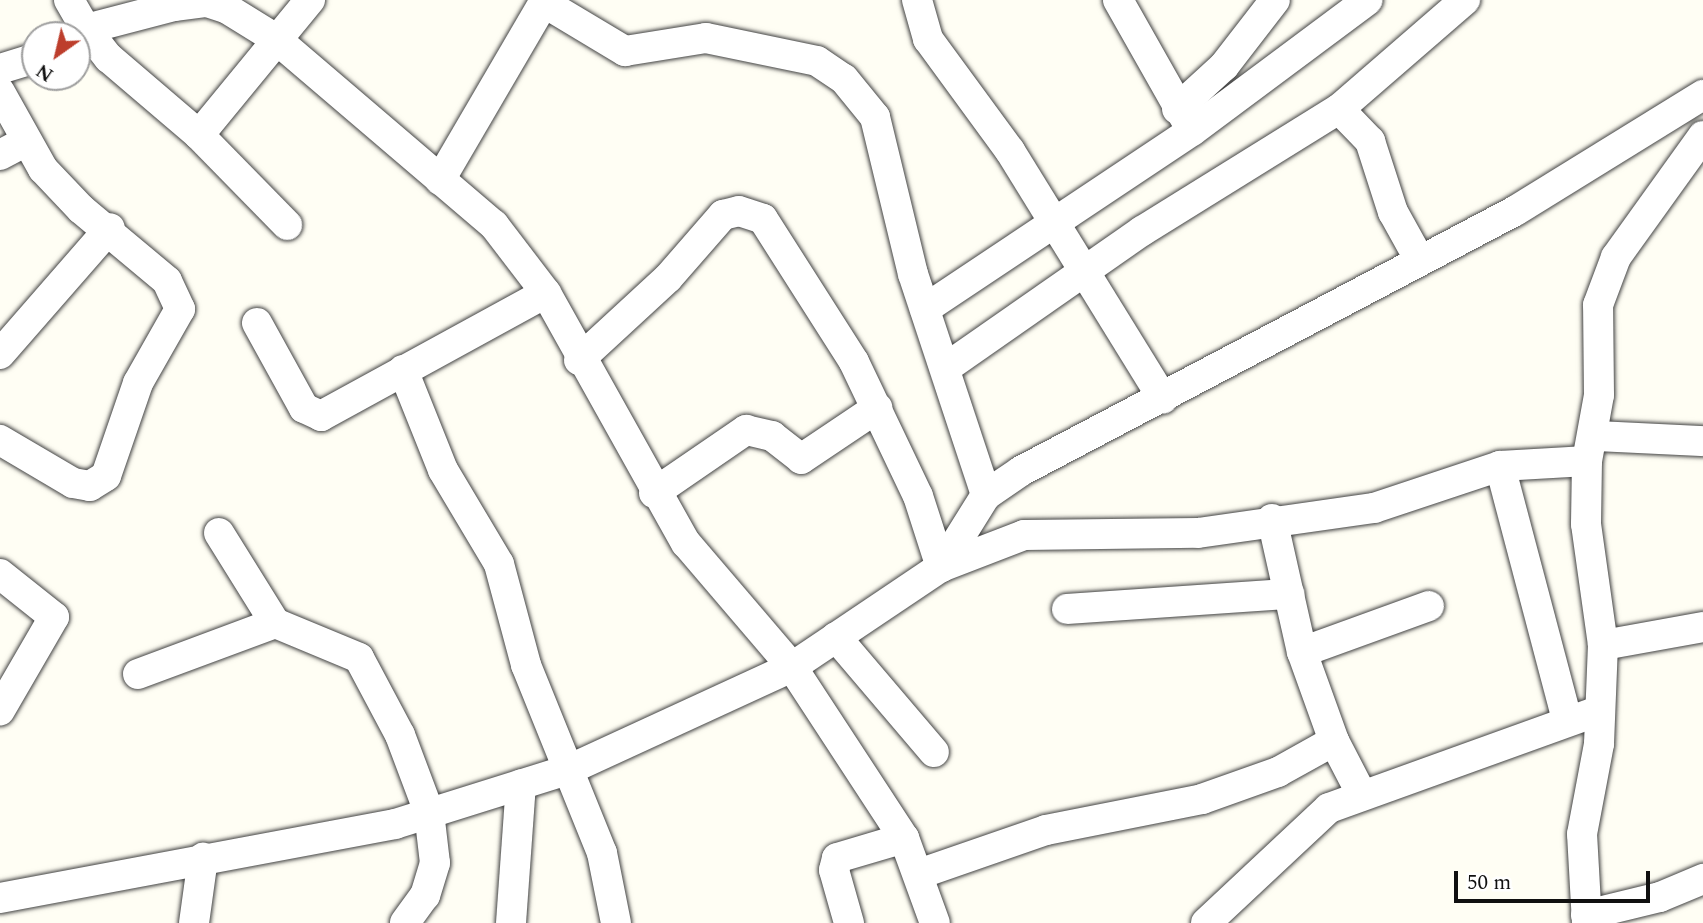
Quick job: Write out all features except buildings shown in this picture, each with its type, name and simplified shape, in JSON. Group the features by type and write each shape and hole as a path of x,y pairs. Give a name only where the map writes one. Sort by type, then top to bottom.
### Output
{"street":[{"path":"199,135 310,0"},
{"path":"917,0 928,39 1086,269 1163,399"},
{"path":"1118,0 1184,120"},
{"path":"1184,120 1275,0"},
{"path":"925,309 1052,220 1184,120 1368,0"},
{"path":"947,367 1086,269 1339,109 1465,0"},
{"path":"440,180 544,1 625,51 718,39 817,61 844,79 875,117 925,309 947,367 986,495"},
{"path":"78,15 207,2 276,39 494,225 546,293 579,360 654,493 686,543 792,667 904,838 935,923"},
{"path":"78,15 109,58 199,135 287,225"},
{"path":"0,69 21,62"},
{"path":"0,92 26,141 81,209 110,228 167,281 180,309 138,383 106,476 90,486 73,483 0,440"},
{"path":"941,567 986,495 1021,471 1163,399 1538,197 1703,95"},
{"path":"1339,109 1370,141 1393,212 1419,259"},
{"path":"1703,136 1616,257 1604,286 1586,524 1603,645 1599,711 1582,834 1586,919 1660,897 1703,879"},
{"path":"0,155 26,141"},
{"path":"579,360 668,278 723,215 739,211 775,230 877,408 941,567"},
{"path":"0,354 110,228"},
{"path":"257,323 312,415 321,416 546,293"},
{"path":"403,370 443,470 499,564 526,665 603,853 616,923"},
{"path":"654,493 746,429 772,436 787,454 800,459 877,408"},
{"path":"0,898 395,824 429,811 570,769 792,667 941,567 1024,535 1161,537 1272,519 1374,508 1500,466 1592,449 1703,441"},
{"path":"1500,466 1567,719"},
{"path":"1272,519 1302,652 1334,741 1362,793"},
{"path":"219,533 275,623 359,659 400,735 429,811 432,877 405,923"},
{"path":"0,574 54,617 0,710"},
{"path":"1068,609 1289,594"},
{"path":"1302,652 1429,606"},
{"path":"138,674 275,623"},
{"path":"1603,645 1703,627"},
{"path":"836,637 934,752"},
{"path":"1206,923 1329,808 1362,793 1567,719 1599,711"},
{"path":"919,874 1046,830 1202,799 1278,772 1334,741"},
{"path":"512,923 521,784"},
{"path":"849,923 834,870 837,858 904,838"},
{"path":"194,923 204,858"}]}
